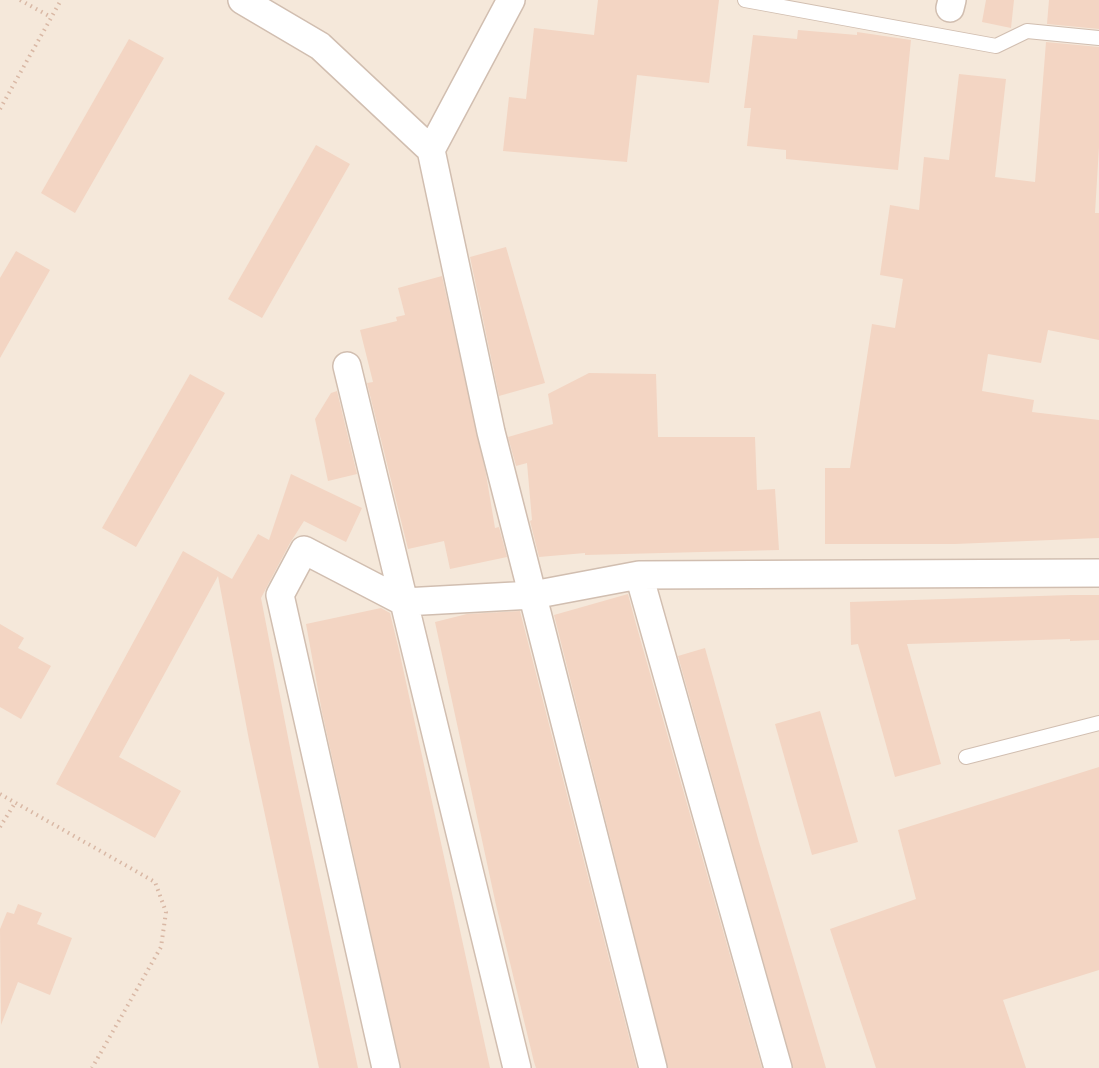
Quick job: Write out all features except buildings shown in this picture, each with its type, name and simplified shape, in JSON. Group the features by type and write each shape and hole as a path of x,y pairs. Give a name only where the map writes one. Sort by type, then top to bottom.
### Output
{"street":[{"path":"242,0 320,46 431,150 491,432 653,1068"},
{"path":"431,150 510,0"},
{"path":"347,366 517,1068"},
{"path":"386,1068 280,595 304,550 404,602 533,595 639,575 1099,573"},
{"path":"639,575 777,1068"}],"lane":[{"path":"744,0 996,46 1027,31 1099,38"},
{"path":"966,757 1099,723"}],"path":[{"path":"20,0 51,18"},
{"path":"0,109 61,0"},
{"path":"0,795 154,882 166,912 162,947 92,1068"},
{"path":"0,827 15,803"}],"shaded area":[{"path":"0,0 1099,0 1099,1068 0,1068"}]}
